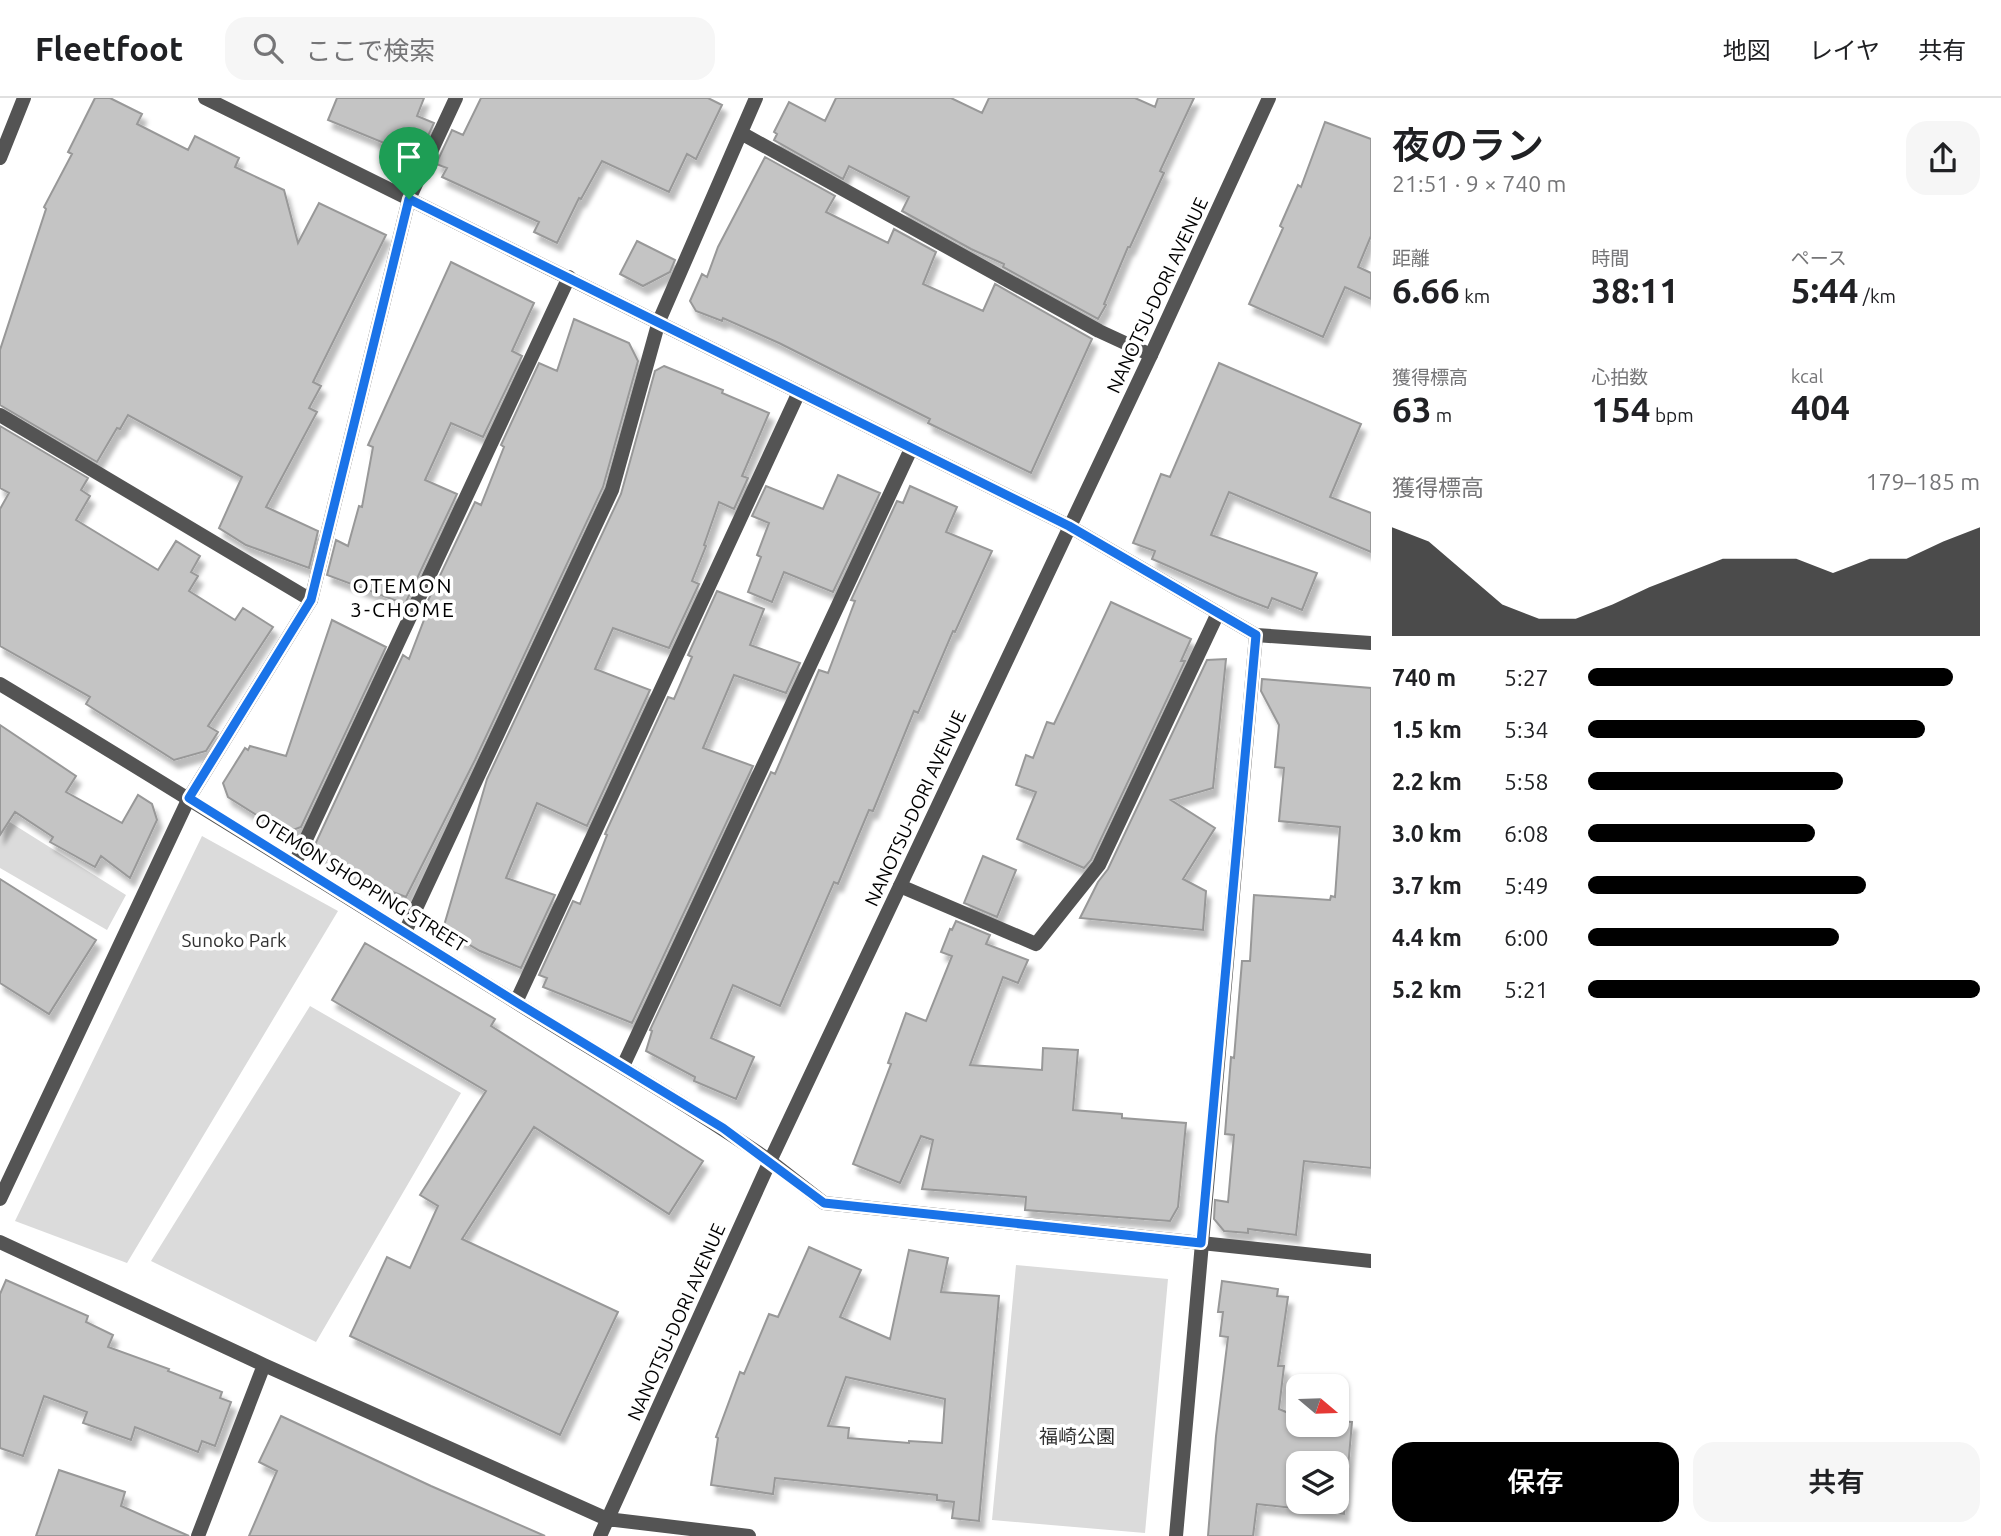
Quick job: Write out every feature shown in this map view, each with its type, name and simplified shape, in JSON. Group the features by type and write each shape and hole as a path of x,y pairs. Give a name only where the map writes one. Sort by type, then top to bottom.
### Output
{"street":[{"path":"0,158 24,98"},
{"path":"205,98 1069,526 1256,635 1371,643"},
{"path":"0,1199 189,798 311,600 409,199 456,98"},
{"path":"405,932 612,490 659,321 756,98"},
{"name":"NANOTSU-DORI AVENUE","path":"600,1536 770,1161 1151,355 1269,98"},
{"path":"741,133 1099,331 1151,355"},
{"path":"295,863 569,277"},
{"path":"516,1002 799,392"},
{"path":"0,415 311,600"},
{"path":"623,1066 911,449"},
{"path":"900,886 1035,944 1099,864 1218,613"},
{"path":"1176,1536 1256,635"},
{"name":"OTEMON SHOPPING STREET","path":"0,684 723,1128 824,1203 1371,1261"},
{"path":"0,1242 607,1520 749,1536"},
{"path":"198,1536 264,1364"}],"green space":[{"path":"0,816 126,895 107,930 0,868"},
{"name":"Sunoko Park","path":"202,836 338,911 127,1263 15,1221"},
{"path":"310,1006 461,1093 316,1342 151,1261"},
{"name":"福崎公園","path":"1016,1265 1168,1279 1145,1533 992,1520"}],"building":[{"path":"95,98 110,98 142,114 137,124 188,150 195,136 239,158 235,167 284,190 298,243 319,203 386,235 313,382 321,386 309,408 317,412 266,507 318,531 309,568 246,545 219,528 242,477 128,415 97,462 0,405 0,350 46,209 44,207 72,154 68,152"},
{"path":"337,98 424,98 417,116 434,123 418,157 328,120"},
{"path":"481,98 708,98 722,105 696,159 687,154 669,192 602,161 581,199 579,198 557,243 534,232 539,222 442,177 447,168 436,164 452,130 463,135"},
{"path":"836,98 951,98 982,113 989,98 1135,98 1155,107 1158,98 1194,98 1160,171 1164,173 1128,247 1098,319 1003,267 1004,264 902,211 909,197 849,166 843,179 774,140 777,134 774,132 789,102 825,121"},
{"path":"1325,122 1371,139 1371,236 1358,267 1371,273 1371,299 1345,287 1323,337 1249,304 1283,228 1280,226 1298,185 1301,187"},
{"path":"765,157 835,196 826,212 888,243 894,229 936,252 923,284 983,311 995,284 1092,339 1031,473 928,423 930,419 779,343 723,318 722,321 696,311 690,301 702,274 707,277 718,247"},
{"path":"637,241 675,260 670,272 643,286 620,274"},
{"path":"451,262 534,303 512,351 522,356 483,437 451,423 425,480 457,494 405,604 327,575 336,540 348,546 359,506 362,507 373,447 368,445"},
{"path":"574,319 629,343 638,361 603,487 475,760 406,897 366,882 312,851 403,655 409,659 427,612 423,611 475,502 481,505 504,447 501,445 539,363 557,371"},
{"path":"1219,363 1361,424 1330,497 1371,513 1371,552 1229,492 1211,535 1317,573 1302,610 1272,598 1268,608 1237,596 1152,559 1155,551 1133,543 1161,474 1170,477"},
{"path":"664,366 723,390 722,393 769,413 742,476 748,478 734,509 719,502 692,581 699,584 669,648 613,628 595,669 650,690 587,826 537,803 506,878 555,895 521,968 480,951 443,929 487,779 621,494 655,371"},
{"path":"0,426 88,478 81,490 90,496 76,520 158,570 176,541 200,556 191,572 198,576 189,591 235,620 243,608 273,627 208,726 218,732 206,751 174,760 86,704 90,697 0,646 0,509 9,493 0,488"},
{"path":"838,475 880,493 833,592 784,572 772,602 748,592 761,557 757,555 769,523 752,516 766,486 823,509"},
{"path":"910,486 957,507 946,532 992,551 955,632 953,631 918,713 914,711 873,811 869,810 838,884 834,882 780,1006 733,985 711,1038 754,1057 736,1099 694,1081 695,1077 646,1051 652,1031 650,1030 771,772 775,774 819,670 828,673 855,601 851,600 897,501 903,503"},
{"path":"717,591 764,609 750,645 800,663 786,693 734,675 703,748 753,766 632,1023 543,987 547,978 539,975 573,901 580,904 607,835 605,834 668,697 674,699 692,657 688,655"},
{"path":"1111,602 1191,639 1181,661 1185,661 1091,860 1084,868 1017,839 1036,792 1016,785 1026,755 1033,758 1047,722 1054,724"},
{"path":"332,620 386,647 301,827 285,833 228,797 223,783 245,748 248,750 250,746 286,756"},
{"path":"1226,659 1213,788 1171,800 1215,828 1183,879 1206,891 1203,930 1080,918 1098,882 1108,869 1207,660"},
{"path":"1262,679 1371,688 1371,1168 1304,1161 1296,1235 1248,1229 1248,1233 1224,1231 1214,1219 1215,1200 1228,1202 1234,1135 1225,1134 1231,1057 1234,1058 1242,961 1250,961 1254,895 1330,900 1331,896 1335,897 1340,827 1279,821 1284,768 1275,767 1279,725 1261,691"},
{"path":"0,725 76,776 66,792 122,823 138,795 152,804 157,820 130,878 101,856 95,867 50,842 53,837 15,812 0,835"},
{"path":"983,856 1016,870 997,917 964,903"},
{"path":"0,879 96,940 49,1014 0,983"},
{"path":"956,921 990,935 986,944 1028,960 1018,983 1003,977 970,1065 1042,1070 1043,1048 1078,1050 1073,1110 1122,1114 1122,1118 1186,1123 1178,1207 1170,1221 1025,1210 1026,1197 922,1189 933,1140 921,1136 900,1183 853,1164 891,1064 888,1063 906,1013 926,1021 952,956 941,952"},
{"path":"365,943 495,1019 491,1026 703,1161 669,1214 534,1127 462,1239 618,1312 560,1435 350,1336 387,1257 410,1268 438,1206 420,1195 486,1091 332,1000"},
{"path":"809,1247 861,1270 840,1317 890,1339 909,1250 948,1258 941,1292 999,1296 979,1521 952,1518 954,1502 937,1500 937,1495 775,1478 773,1494 711,1485 716,1437 740,1372 744,1374 769,1314 778,1317","holes":["846,1377 945,1399 942,1443 848,1438 849,1428 828,1426"]},
{"path":"6,1280 88,1316 86,1322 113,1335 108,1347 222,1392 220,1398 231,1402 215,1446 202,1441 198,1452 135,1427 131,1440 83,1423 87,1412 44,1396 23,1456 0,1448 0,1294"},
{"path":"1222,1281 1278,1289 1277,1296 1288,1297 1278,1366 1284,1366 1279,1409 1286,1412 1286,1437 1349,1437 1349,1422 1352,1422 1349,1456 1349,1451 1286,1451 1286,1507 1257,1504 1253,1536 1208,1536 1228,1337 1220,1336 1223,1312 1218,1312"},
{"path":"281,1416 545,1536 249,1536 277,1471 259,1462"},
{"path":"59,1470 125,1492 121,1506 189,1536 36,1536"}],"district":[{"name":"OTEMON 3-CHOME","path":"403,598"}],"route":[{"path":"409,199 1069,526 1256,635 1201,1243 824,1203 723,1128 189,798 311,600 409,199"}]}
